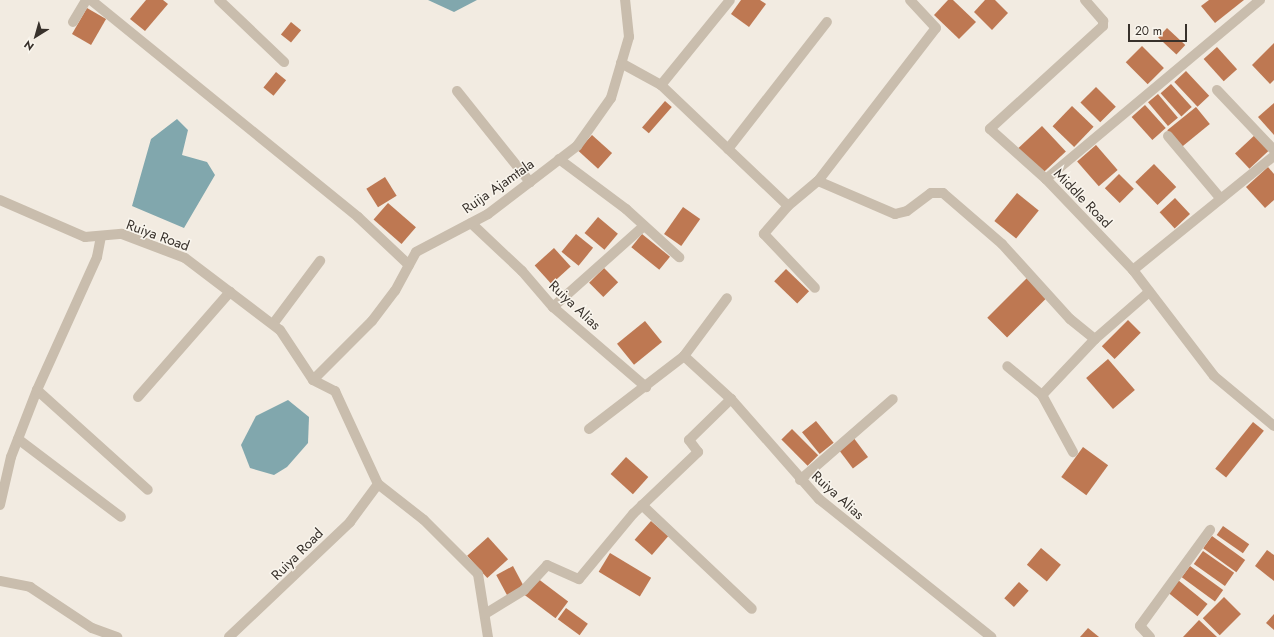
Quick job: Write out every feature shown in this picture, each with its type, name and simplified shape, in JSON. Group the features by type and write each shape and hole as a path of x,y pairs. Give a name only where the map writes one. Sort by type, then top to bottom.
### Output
{"street":[{"path":"73,22 86,0"},
{"path":"91,0 358,216 409,265"},
{"path":"219,0 284,62"},
{"name":"Ruija Ajamtala","path":"313,380 372,322 416,252 471,222 530,182 577,146 611,98 629,37 625,0"},
{"path":"661,85 730,0"},
{"path":"815,288 764,234 788,206 818,181 936,28 910,0"},
{"name":"Middle Road","path":"1085,0 1103,21 1102,26 990,129 1046,179 1133,270 1214,376 1274,426"},
{"path":"1046,179 1260,0"},
{"path":"728,149 827,22"},
{"path":"621,63 661,85 788,206"},
{"path":"1217,90 1274,150"},
{"path":"457,91 530,182"},
{"path":"1168,136 1221,199"},
{"path":"1133,270 1274,156"},
{"path":"559,160 644,226 679,257"},
{"path":"818,181 895,214 907,211 931,193 943,193 1002,244 1070,319 1095,339"},
{"name":"Ruiya Road","path":"0,200 85,237 122,234 185,258 273,324 313,380"},
{"name":"Ruiya Alias","path":"471,222 522,271 553,307 646,387"},
{"path":"553,307 644,226"},
{"path":"0,504 18,439 37,390 97,257 101,236"},
{"path":"273,324 320,261"},
{"path":"138,398 230,292"},
{"path":"1042,395 1095,339 1149,292"},
{"path":"589,429 646,387 684,356 727,298"},
{"name":"Ruiya Alias","path":"684,356 731,399 800,480 870,542 991,637"},
{"path":"1007,366 1042,395 1073,452"},
{"path":"313,380 335,391 378,484 424,520 478,574 488,637"},
{"path":"37,390 148,490"},
{"path":"485,614 524,590 546,565 579,579 642,505 698,452 690,440 731,399"},
{"path":"800,480 893,399"},
{"path":"18,439 121,517"},
{"name":"Ruiya Road","path":"228,637 350,522 378,484"},
{"path":"642,505 752,609"},
{"path":"1150,637 1140,626 1210,530"},
{"path":"0,581 30,587 92,628 117,637"}],"water":[{"path":"428,0 477,0 454,12"},
{"path":"177,119 188,130 182,155 207,162 215,175 184,228 132,206 151,139"},
{"path":"288,400 309,417 308,443 287,467 274,475 250,468 241,445 256,416"}],"building":[{"path":"146,0 163,0 168,4 145,31 130,19"},
{"path":"741,0 760,0 766,4 749,27 731,14"},
{"path":"948,0 953,0 976,22 959,39 934,15"},
{"path":"985,0 995,0 1008,13 992,30 974,12"},
{"path":"1209,0 1244,0 1215,23 1201,6"},
{"path":"87,8 106,19 91,45 72,34"},
{"path":"291,22 301,30 291,43 281,34"},
{"path":"1167,28 1185,45 1176,55 1158,38"},
{"path":"1274,43 1274,80 1270,84 1252,65"},
{"path":"1142,46 1164,68 1148,84 1126,62"},
{"path":"1217,47 1237,69 1224,81 1204,59"},
{"path":"1186,71 1209,96 1197,107 1174,82"},
{"path":"276,72 286,80 274,96 263,88"},
{"path":"1171,84 1192,107 1181,116 1161,93"},
{"path":"1096,87 1116,107 1100,122 1080,103"},
{"path":"1158,94 1178,118 1168,126 1148,102"},
{"path":"665,101 672,107 649,133 642,127"},
{"path":"1274,103 1274,135 1258,117"},
{"path":"1145,105 1166,128 1152,140 1132,117"},
{"path":"1072,106 1094,127 1074,147 1053,126"},
{"path":"1196,107 1210,124 1181,147 1167,130"},
{"path":"1042,126 1066,152 1042,174 1018,149"},
{"path":"1257,133 1271,148 1249,169 1235,153"},
{"path":"592,135 612,153 598,169 578,151"},
{"path":"1096,145 1118,170 1099,186 1077,161"},
{"path":"1154,164 1176,187 1158,205 1135,182"},
{"path":"1268,167 1274,174 1274,200 1265,208 1246,187"},
{"path":"1119,174 1134,189 1120,203 1105,188"},
{"path":"385,177 397,196 378,207 366,189"},
{"path":"1017,193 1039,211 1016,239 994,221"},
{"path":"1175,198 1190,214 1175,228 1160,212"},
{"path":"388,203 416,227 401,244 374,220"},
{"path":"683,207 700,219 681,246 664,234"},
{"path":"598,217 618,234 604,250 585,233"},
{"path":"576,234 593,248 579,266 562,252"},
{"path":"642,234 670,257 659,270 631,247"},
{"path":"554,248 571,267 551,284 535,265"},
{"path":"604,268 618,282 603,297 589,283"},
{"path":"786,269 809,291 797,303 774,281"},
{"path":"1029,276 1049,296 1007,338 987,318"},
{"path":"1128,320 1141,333 1115,359 1102,346"},
{"path":"645,321 662,342 634,365 617,344"},
{"path":"1108,359 1135,390 1113,409 1086,378"},
{"path":"816,421 834,443 820,454 802,432"},
{"path":"1253,422 1264,431 1226,477 1215,469"},
{"path":"792,429 818,455 808,466 781,440"},
{"path":"853,437 868,457 853,468 838,448"},
{"path":"1083,447 1108,465 1086,495 1061,477"},
{"path":"626,457 648,477 633,494 611,474"},
{"path":"651,521 668,536 652,555 635,540"},
{"path":"1223,526 1249,544 1243,553 1217,535"},
{"path":"1212,536 1245,560 1236,572 1203,548"},
{"path":"488,537 508,559 487,578 467,556"},
{"path":"1041,548 1061,565 1047,582 1027,565"},
{"path":"1267,550 1274,555 1274,581 1255,566"},
{"path":"1203,551 1234,573 1225,586 1194,564"},
{"path":"610,553 651,578 640,597 599,572"},
{"path":"513,566 524,587 507,596 496,575"},
{"path":"1190,566 1223,590 1215,601 1182,577"},
{"path":"537,578 568,601 556,618 524,595"},
{"path":"1178,580 1208,604 1197,616 1168,592"},
{"path":"1019,582 1029,591 1014,607 1004,598"},
{"path":"1224,597 1241,614 1220,635 1203,618"},
{"path":"566,608 588,624 580,635 558,619"},
{"path":"1274,614 1274,630 1266,623"},
{"path":"1199,620 1217,637 1183,637"},
{"path":"1088,628 1099,637 1080,637"}]}
